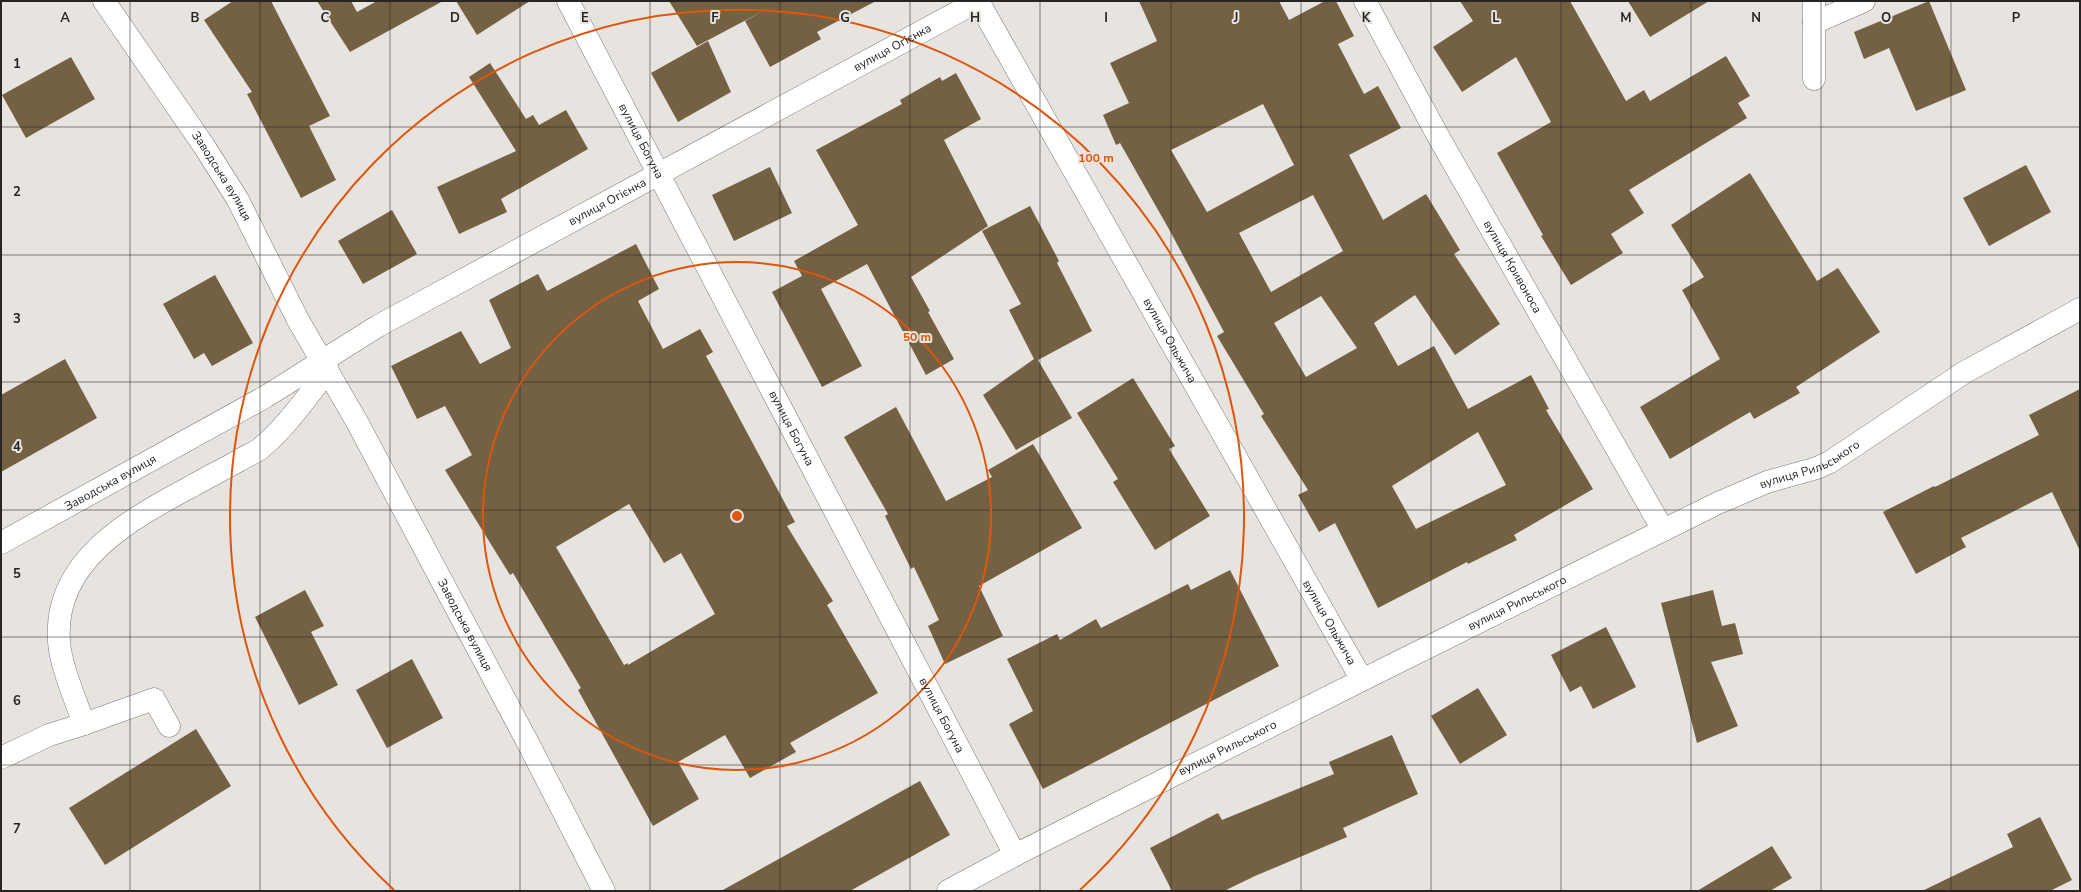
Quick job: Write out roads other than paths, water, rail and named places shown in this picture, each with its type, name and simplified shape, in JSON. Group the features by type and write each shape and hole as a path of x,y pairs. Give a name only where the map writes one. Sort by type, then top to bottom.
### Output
{"street":[{"name":"Заводська вулиця","path":"104,1 223,174 248,218 298,320 326,365 528,743 604,891"},
{"name":"вулиця Богуна","path":"568,1 1015,855"},
{"name":"вулиця Огієнка","path":"326,365 378,326 978,1"},
{"name":"вулиця Ольжича","path":"978,1 1362,680"},
{"name":"вулиця Кривоноса","path":"1365,1 1456,168 1663,530"},
{"path":"1814,1 1814,79"},
{"path":"1814,23 1864,1"},
{"name":"вулиця Рильського","path":"948,891 1015,855 1663,530 1744,491 1830,462 1965,372 2080,309"},
{"name":"Заводська вулиця","path":"1,543 265,397 326,365"},
{"path":"84,724 58,642 59,618 64,596 72,578 83,562 116,530 173,496 260,448 293,415 326,365"},
{"path":"1,758 49,736 154,699 169,726"}]}
